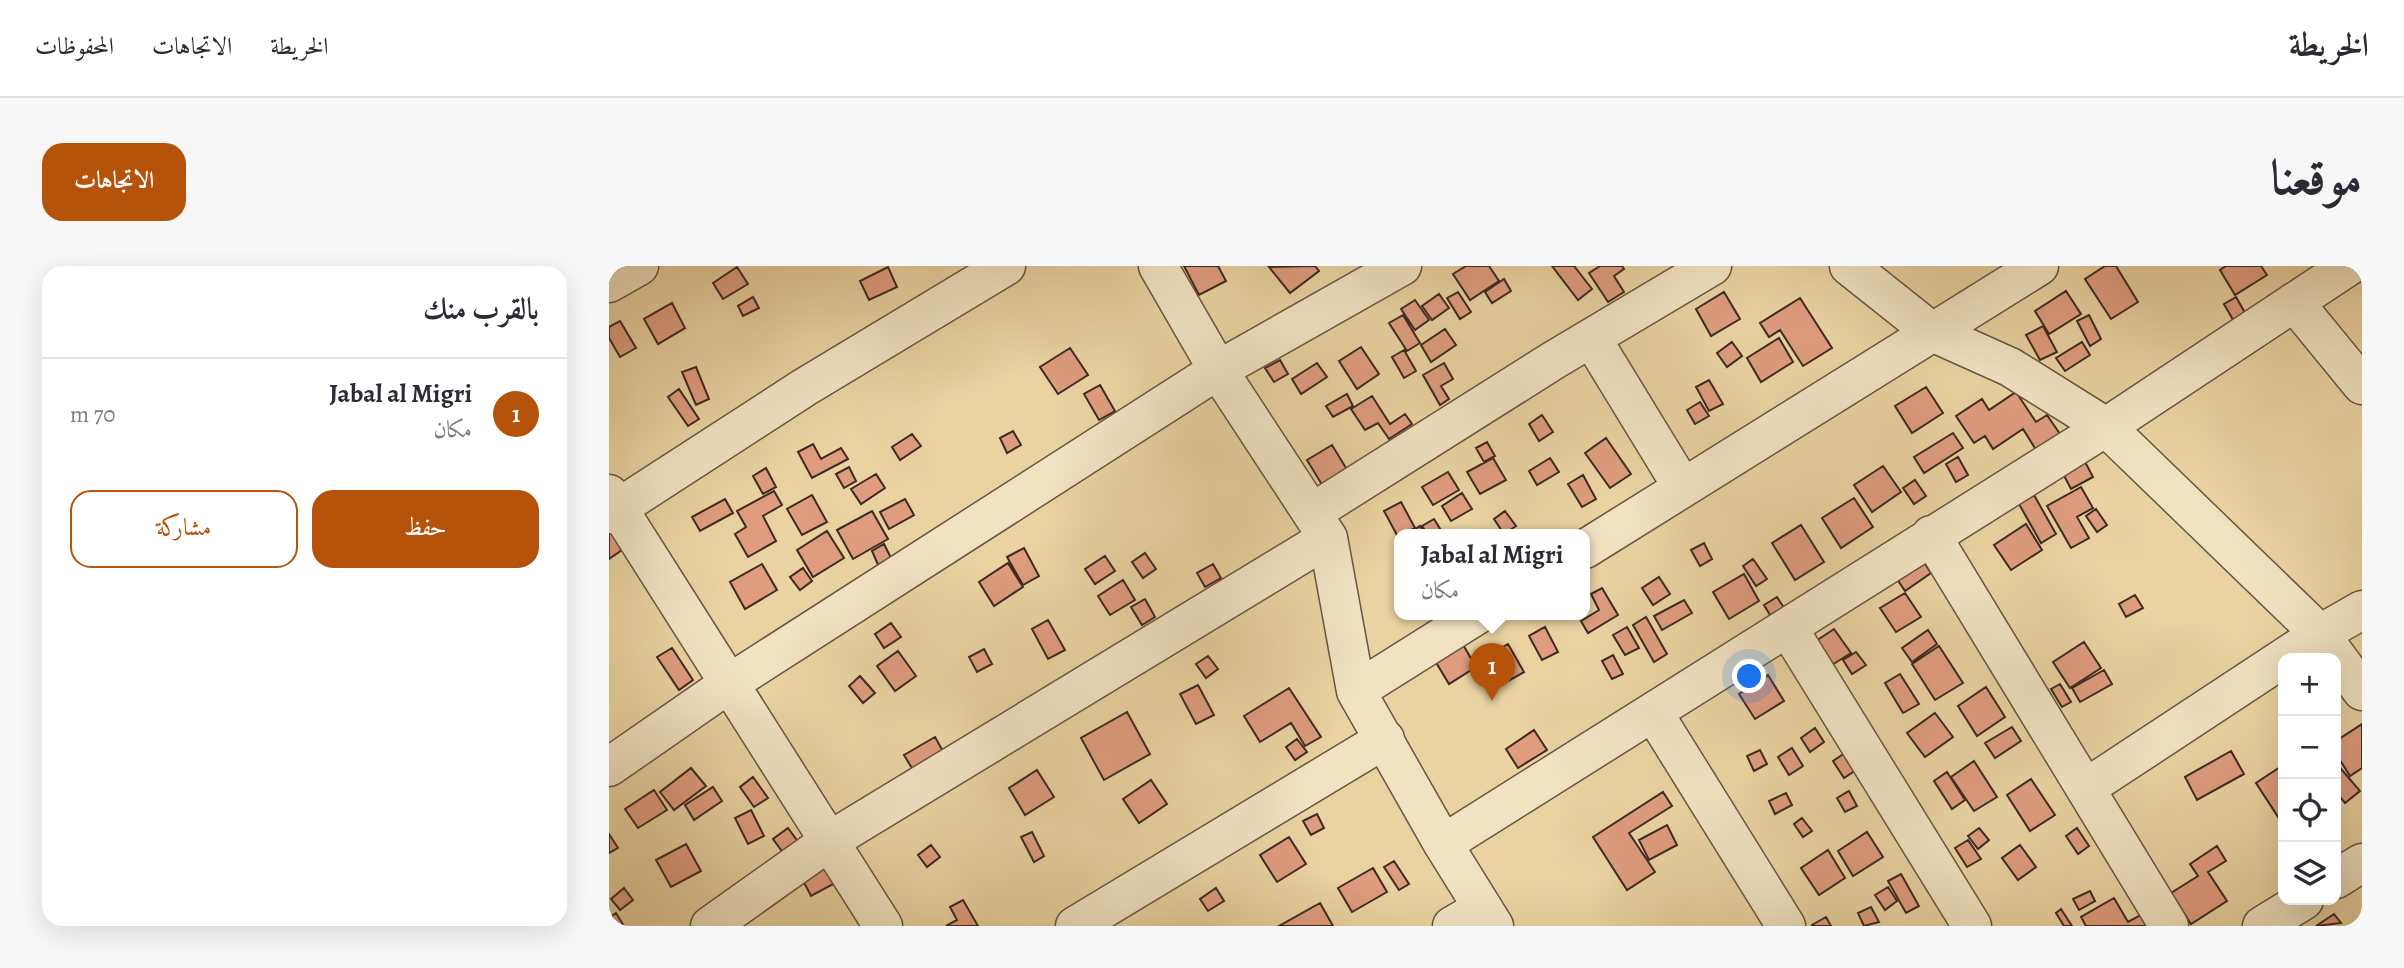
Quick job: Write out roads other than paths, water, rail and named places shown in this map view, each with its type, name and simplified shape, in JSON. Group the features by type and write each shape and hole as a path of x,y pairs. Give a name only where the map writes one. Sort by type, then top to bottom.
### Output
{"street":[{"path":"609,283 639,266"},
{"path":"883,926 730,683 612,505 1006,266"},
{"path":"1158,266 1218,370 1320,525 1356,691 1443,844 1476,920"},
{"path":"710,926 831,840 1320,525 1592,339 1712,266"},
{"path":"1849,266 1932,332 2010,367 2106,427 2320,634 2362,691"},
{"path":"1443,844 2106,427 2349,266"},
{"path":"1590,546 2029,269"},
{"path":"609,767 730,683 1218,370 1380,272"},
{"path":"2294,302 2362,385"},
{"path":"1592,339 1683,488"},
{"path":"1931,535 2168,926"},
{"path":"2085,788 2320,634 2362,610"},
{"path":"1356,691 1470,620"},
{"path":"1788,628 1972,926"},
{"path":"1653,712 1786,926"},
{"path":"1075,926 1385,739"},
{"path":"2341,877 2362,863"},
{"path":"2262,926 2296,905"}],"place":[{"name":"Jabal al Migri","path":"1492,701"}]}
